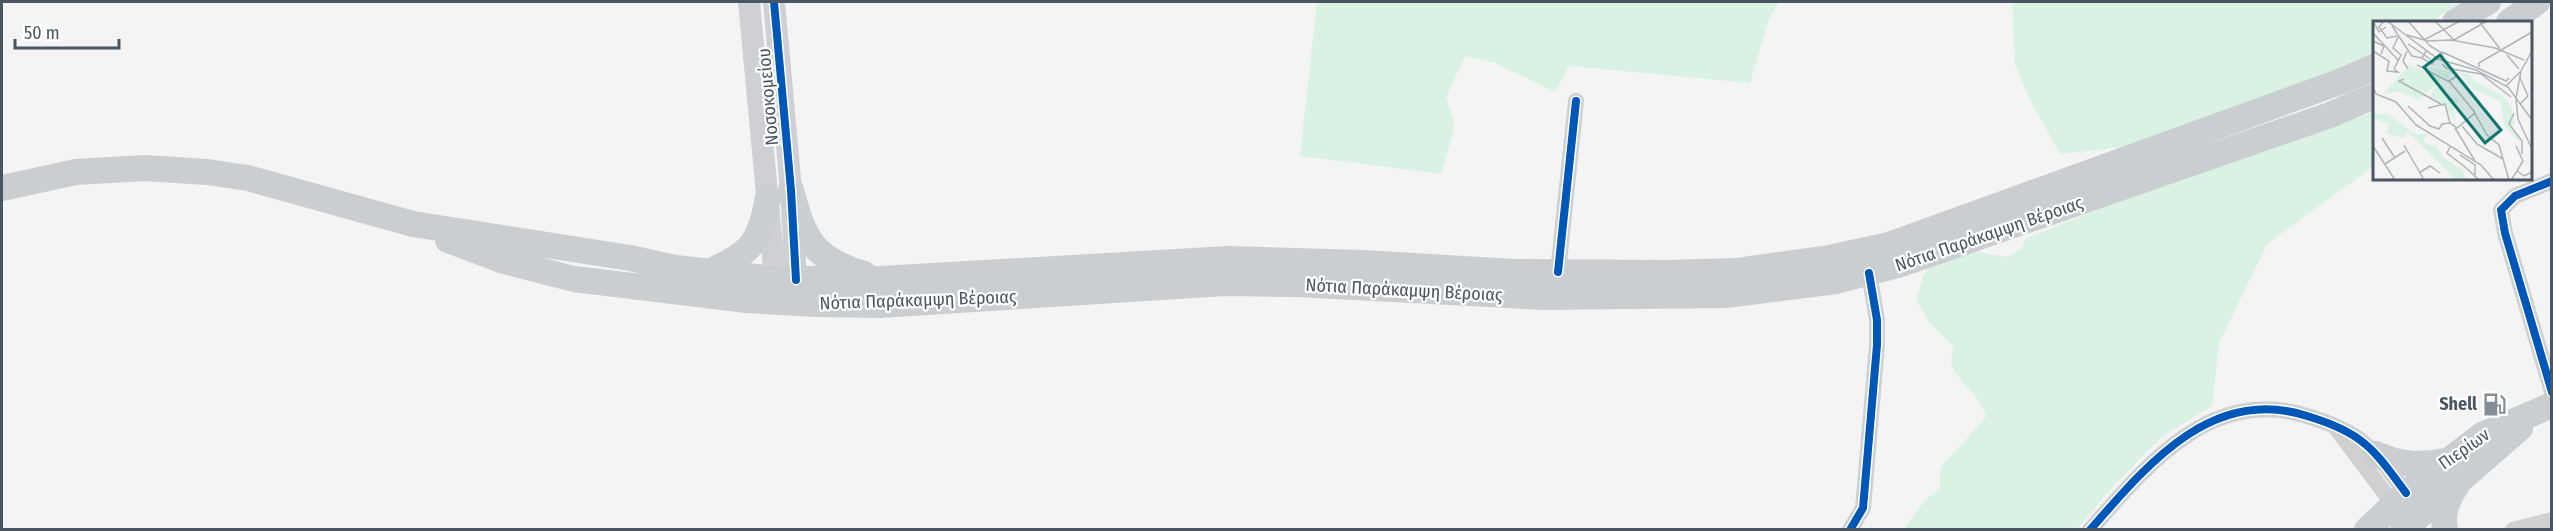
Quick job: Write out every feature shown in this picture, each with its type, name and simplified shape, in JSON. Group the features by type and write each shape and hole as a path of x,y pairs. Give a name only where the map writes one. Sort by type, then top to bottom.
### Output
{"main road":[{"path":"2457,21 2488,2"},
{"path":"2510,21 2537,2"},
{"name":"Νότια Παράκαμψη Βέροιας","path":"413,224 427,234 462,244 504,261 574,279 784,287 881,279 1228,259 1558,272 1736,271 1829,258 1889,244 2342,81 2373,67"},
{"name":"Νότια Παράκαμψη Βέροιας","path":"2,188 76,172 145,168 207,172 248,178 413,224 709,272 880,305 1225,283 1297,284 1544,297 1726,295 1836,281 1898,265 2140,183 2330,115 2373,96"},
{"path":"709,272 743,254 756,242 779,194 819,252 833,262 881,279"},
{"name":"Πιερίων","path":"2367,530 2411,517 2495,428 2549,402"},
{"path":"2376,454 2391,462 2452,472 2444,520 2445,530"}],"street":[{"name":"Νοσοκομείου","path":"749,2 779,194"},
{"name":"Νοσοκομείου","path":"774,2 779,194"},
{"path":"1558,272 1576,101"},
{"path":"2549,402 2501,210 2515,196 2552,181"},
{"path":"779,194 784,287"},
{"path":"1850,530 1858,520 1863,508 1877,345 1877,320 1869,273"},
{"path":"2090,530 2154,461 2180,439 2221,417 2262,409 2288,409 2353,435 2376,454 2411,517"},
{"path":"2336,427 2411,517"},
{"path":"2513,530 2552,520"}],"green space":[{"path":"1317,2 1779,2 1769,19 1750,83 1569,66 1555,92 1495,63 1465,56 1446,97 1455,126 1441,174 1300,156"},
{"path":"2012,2 2461,2 2432,21 2373,21 2373,57 2133,146 2060,154 2027,94 2015,64"},
{"path":"2373,112 2373,167 2267,244 2219,343 2212,406 2161,437 2107,493 2077,529 1903,530 1926,499 1940,488 1940,468 1986,417 1979,401 1953,368 1951,359 1954,347 1928,321 1916,299 1926,268 1975,252 2008,257 2022,248 2025,239 2103,207"}],"cycle path":[{"path":"774,2 791,190 796,280"},
{"path":"1558,272 1576,101"},
{"path":"2552,181 2515,196 2501,210 2505,233 2552,392"},
{"path":"1850,530 1863,508 1877,345 1877,320 1869,273"},
{"path":"2090,530 2134,481 2184,437 2211,422 2241,412 2273,409 2307,416 2345,431 2371,449 2406,493"}],"place":[{"name":"Shell","path":"2495,404"}]}
